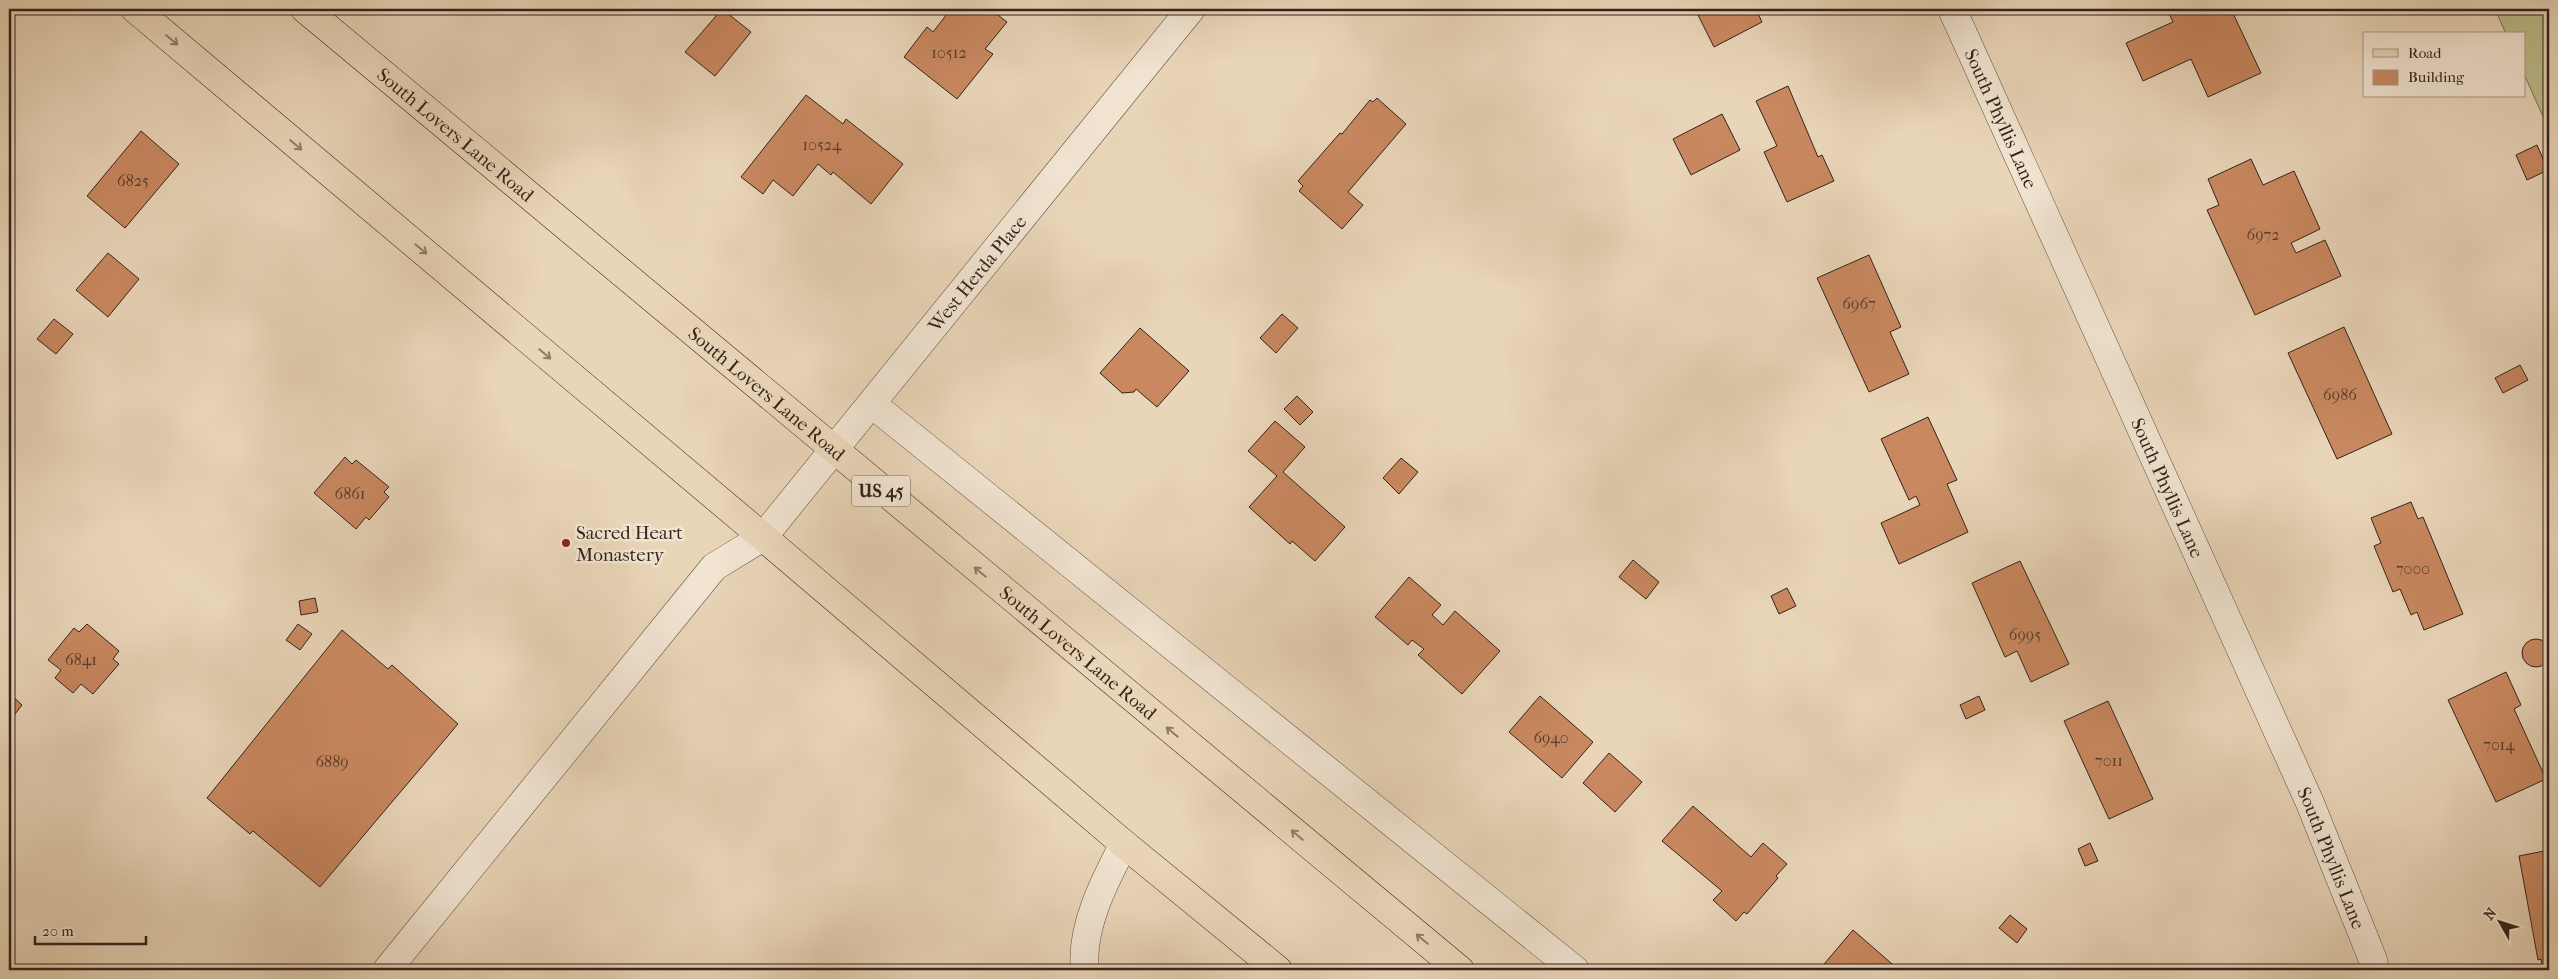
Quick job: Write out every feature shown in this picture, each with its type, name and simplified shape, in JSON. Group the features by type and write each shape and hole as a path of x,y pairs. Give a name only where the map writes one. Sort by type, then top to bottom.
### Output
{"main road":[{"path":"134,9 763,537 1124,844 1278,970"},
{"name":"South Lovers Lane Road","path":"305,9 1460,970"}],"street":[{"name":"West Herda Place","path":"386,970 714,567 763,537 1191,9"},
{"name":"South Phyllis Lane","path":"1952,9 2310,803 2373,960 2375,970"},
{"path":"872,404 1575,970"},
{"path":"1085,970 1090,923 1102,885 1124,844"}],"green space":[{"path":"2495,9 2549,9 2549,130 2526,78 2526,32 2505,32"}],"building":[{"path":"722,9 751,32 715,76 685,52"},
{"path":"951,9 990,9 1007,22 985,49 993,54 957,99 904,57 927,27 933,32"},
{"path":"1695,9 1756,9 1762,22 1714,47"},
{"path":"2167,9 2231,9 2261,73 2208,97 2191,59 2143,81 2126,43 2173,22"},
{"path":"1788,86 1818,157 1822,155 1834,181 1787,202 1764,152 1777,146 1756,101"},
{"path":"806,95 843,124 846,119 903,164 871,204 833,172 831,175 818,164 793,196 773,180 763,194 741,177"},
{"path":"1377,98 1406,124 1348,192 1363,205 1342,229 1299,191 1303,186 1298,181 1340,133 1342,134 1370,100 1373,102"},
{"path":"1722,114 1740,150 1691,175 1673,139"},
{"path":"141,131 179,164 125,228 87,196"},
{"path":"2537,145 2548,170 2527,180 2516,155"},
{"path":"2251,159 2263,185 2294,171 2320,229 2291,243 2296,253 2325,240 2341,276 2255,315 2207,210 2219,205 2208,179"},
{"path":"108,253 139,279 108,317 76,290"},
{"path":"1869,255 1901,327 1890,332 1909,374 1869,392 1817,278"},
{"path":"1282,314 1298,328 1276,353 1260,338"},
{"path":"54,319 73,334 56,354 37,339"},
{"path":"2344,327 2392,434 2337,459 2288,353"},
{"path":"1140,328 1189,371 1157,407 1136,389 1134,392 1122,393 1100,373"},
{"path":"2520,365 2528,380 2503,393 2495,378"},
{"path":"1297,396 1313,412 1300,425 1284,409"},
{"path":"1928,417 1957,480 1947,484 1968,532 1899,564 1881,523 1920,505 1916,496 1909,500 1881,439"},
{"path":"1275,421 1305,447 1283,472 1345,527 1315,561 1292,541 1290,544 1249,507 1277,476 1248,451"},
{"path":"345,457 352,464 356,460 389,487 384,492 389,497 369,520 366,517 356,529 314,493"},
{"path":"1401,458 1418,472 1399,494 1383,478"},
{"path":"2411,502 2418,519 2423,517 2463,614 2424,630 2417,612 2411,615 2400,589 2393,592 2374,546 2381,543 2371,518"},
{"path":"1633,560 1659,582 1646,599 1619,577"},
{"path":"2020,561 2069,664 2031,682 2017,651 2005,657 1972,583"},
{"path":"1409,577 1441,605 1432,615 1443,625 1455,611 1500,651 1462,694 1418,655 1424,649 1412,640 1408,645 1375,617"},
{"path":"1787,588 1796,606 1779,614 1771,596"},
{"path":"315,598 318,612 301,615 299,601"},
{"path":"87,624 119,651 113,659 119,664 93,694 81,684 73,693 55,678 61,670 48,660 74,628 79,632"},
{"path":"298,624 312,634 300,650 286,640"},
{"path":"342,630 388,669 392,665 458,724 320,887 253,831 250,834 207,798"},
{"path":"2536,639 2546,643 2550,653 2546,663 2536,667 2526,663 2522,653 2526,643"},
{"path":"2506,672 2521,705 2514,709 2546,779 2496,802 2448,700"},
{"path":"9,693 22,705 9,722"},
{"path":"1540,696 1593,742 1562,778 1509,732"},
{"path":"1979,696 1985,710 1966,719 1960,705"},
{"path":"2108,701 2153,799 2109,819 2064,721"},
{"path":"1609,753 1642,782 1615,812 1583,783"},
{"path":"1693,806 1751,857 1763,843 1787,864 1776,876 1778,878 1747,914 1744,912 1736,921 1713,900 1722,891 1662,841"},
{"path":"2090,843 2098,861 2085,866 2078,849"},
{"path":"2549,850 2549,970 2543,970 2541,959 2538,960 2519,856"},
{"path":"2010,915 2027,929 2017,943 1999,928"},
{"path":"1853,930 1899,970 1819,970"}],"place":[{"name":"Sacred Heart Monastery","path":"566,543"}]}
